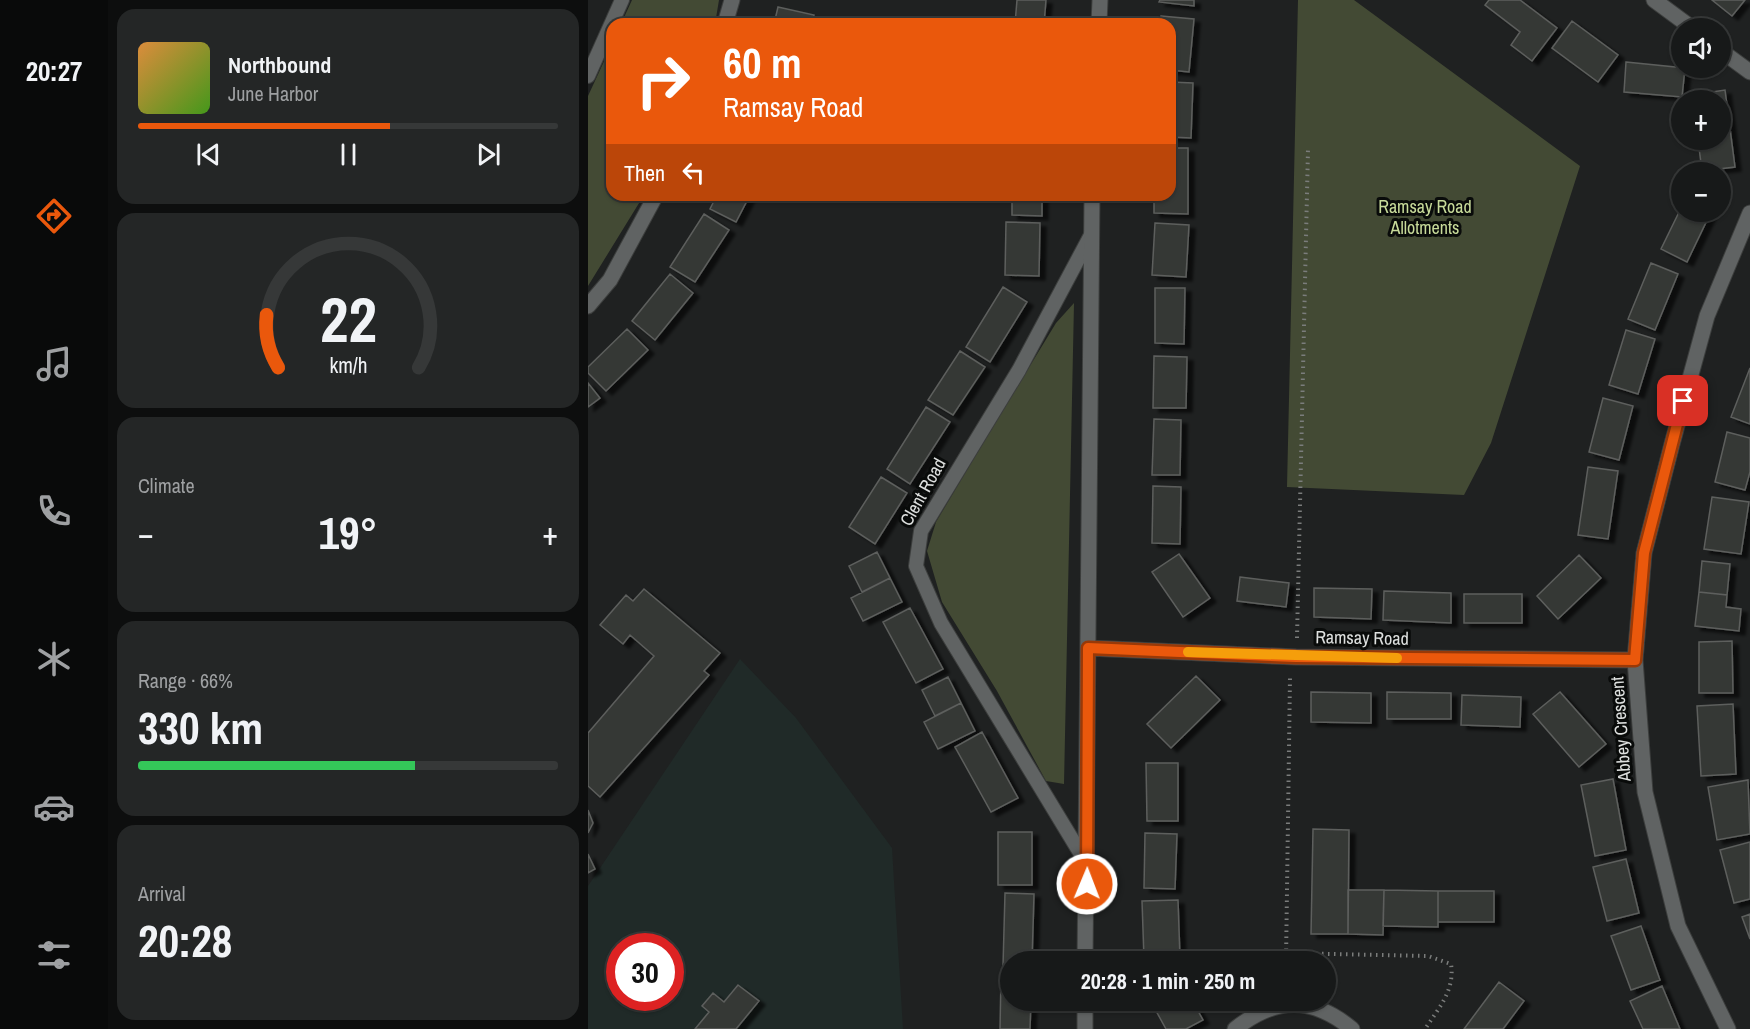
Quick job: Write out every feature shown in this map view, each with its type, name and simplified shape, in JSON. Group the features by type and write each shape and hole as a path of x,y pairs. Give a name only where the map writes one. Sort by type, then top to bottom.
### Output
{"street":[{"path":"727,18 732,0"},
{"path":"1099,18 1100,0"},
{"path":"1654,0 1678,18"},
{"path":"1731,58 1750,72"},
{"path":"588,306 610,280 653,201"},
{"name":"Clent Road","path":"1085,951 1092,201"},
{"name":"Abbey Crescent","path":"1728,1029 1675,915 1645,792 1635,660 1644,553 1669,454 1707,316 1750,213"},
{"name":"Ramsay Road","path":"1088,648 1296,657 1635,660"},
{"path":"1235,1029 1275,1005 1297,1003 1334,1014 1352,1029"},
{"path":"1084,1029 1085,1011"}],"lane":[{"path":"614,18 622,0"},
{"path":"588,76 606,36"},
{"name":"Clent Road","path":"1087,864 941,623 916,566 921,531 1019,370 1091,235"}],"path":[{"path":"1296,657 1308,149"},
{"path":"1286,951 1289,680"},
{"path":"1336,954 1428,956 1451,964 1453,978 1448,994 1425,1029"}],"shaded area":[{"path":"740,659 796,718 892,848 903,1029 588,1029 588,886"}],"green space":[{"path":"632,0 719,0 716,18 624,18"},
{"name":"Ramsay Road Allotments","path":"1298,0 1354,0 1580,166 1491,443 1464,495 1287,487"},
{"path":"606,57 606,201 640,201 588,286 588,96"},
{"path":"1074,303 1064,784 1046,781 997,691 942,602 927,551 936,522 1056,323"}],"building":[{"path":"1017,0 1046,0 1044,18 1016,18"},
{"path":"1160,0 1194,0 1194,6 1159,2"},
{"path":"1489,0 1520,0 1557,28 1532,61 1511,45 1520,32 1485,5"},
{"path":"1712,0 1745,0 1732,16"},
{"path":"778,7 814,15 813,18 775,18"},
{"path":"1161,16 1194,19 1189,72 1176,71 1176,18 1161,18"},
{"path":"1572,21 1618,55 1598,82 1552,48"},
{"path":"1626,62 1671,67 1671,78 1684,78 1683,90 1671,90 1671,96 1624,92"},
{"path":"1176,82 1193,83 1191,138 1176,137"},
{"path":"1731,136 1735,167 1731,167 1731,162 1701,162 1699,150 1731,150"},
{"path":"1176,148 1188,148 1188,214 1154,213 1154,201 1176,201"},
{"path":"714,201 747,201 736,222 710,209"},
{"path":"1012,201 1042,201 1042,216 1012,215"},
{"path":"704,214 729,230 695,282 670,267"},
{"path":"1006,222 1040,223 1039,276 1005,275"},
{"path":"1674,222 1706,222 1687,262 1661,249"},
{"path":"1155,223 1189,225 1186,277 1152,275"},
{"path":"1651,263 1678,274 1655,330 1628,319"},
{"path":"670,274 693,293 655,340 632,321"},
{"path":"1003,287 1027,302 990,362 966,347"},
{"path":"1155,288 1185,288 1184,344 1155,343"},
{"path":"627,329 648,350 606,391 588,373 588,367"},
{"path":"1626,330 1655,339 1638,394 1609,385"},
{"path":"960,351 985,367 953,415 928,400"},
{"path":"1154,356 1187,357 1186,408 1153,408"},
{"path":"1750,368 1750,424 1731,417"},
{"path":"588,383 600,398 588,407"},
{"path":"1603,398 1633,406 1619,460 1589,452"},
{"path":"926,407 950,422 910,484 887,469"},
{"path":"1154,419 1181,420 1180,475 1152,475"},
{"path":"1727,432 1750,438 1750,472 1745,490 1715,482"},
{"path":"1588,467 1618,471 1608,539 1578,535"},
{"path":"881,477 907,493 875,544 849,527"},
{"path":"1153,486 1181,487 1180,544 1152,543"},
{"path":"1712,497 1749,502 1741,554 1704,549"},
{"path":"877,552 890,578 862,592 849,566"},
{"path":"1179,554 1210,598 1183,617 1152,572"},
{"path":"1579,555 1601,578 1558,619 1537,596"},
{"path":"1702,561 1730,564 1727,595 1699,592"},
{"path":"1240,577 1289,583 1286,607 1237,601"},
{"path":"890,578 902,602 863,621 851,598"},
{"path":"1314,588 1372,589 1371,619 1314,617"},
{"path":"644,589 720,653 704,671 709,675 600,797 588,786 588,733 654,656 630,635 623,644 600,625 626,595 633,601"},
{"path":"1384,591 1451,593 1451,623 1383,620"},
{"path":"1699,592 1727,595 1726,607 1741,609 1739,631 1695,626"},
{"path":"1464,594 1522,594 1522,623 1464,623"},
{"path":"910,608 943,669 916,683 883,622"},
{"path":"1732,641 1733,693 1699,693 1699,642"},
{"path":"1196,676 1220,700 1171,748 1147,724"},
{"path":"948,677 961,703 935,716 922,690"},
{"path":"1311,692 1371,693 1371,723 1311,722"},
{"path":"1387,692 1451,693 1451,719 1387,719"},
{"path":"1560,692 1606,744 1579,767 1533,714"},
{"path":"1462,695 1521,697 1520,727 1461,725"},
{"path":"961,703 975,731 938,749 924,722"},
{"path":"1733,704 1736,774 1701,776 1697,706"},
{"path":"982,732 1018,798 991,812 955,747"},
{"path":"1146,763 1178,763 1178,821 1147,821"},
{"path":"1613,779 1626,850 1595,856 1581,785"},
{"path":"1748,780 1750,834 1717,840 1708,787"},
{"path":"588,810 593,823 588,833"},
{"path":"1313,829 1349,830 1348,934 1311,934"},
{"path":"998,832 1032,832 1032,885 998,885"},
{"path":"1145,833 1177,834 1175,889 1144,888"},
{"path":"1750,842 1750,899 1734,903 1720,850"},
{"path":"588,854 595,869 588,873"},
{"path":"1626,859 1639,913 1607,921 1593,867"},
{"path":"1348,890 1384,890 1383,935 1348,934"},
{"path":"1384,890 1438,891 1438,927 1383,926"},
{"path":"1438,891 1494,891 1494,922 1438,922"},
{"path":"1005,893 1034,894 1032,951 1003,951"},
{"path":"1178,900 1180,951 1144,951 1142,901"},
{"path":"1750,914 1750,939 1742,917"},
{"path":"1641,926 1660,980 1631,990 1611,936"},
{"path":"1499,982 1524,1001 1503,1029 1464,1029"},
{"path":"738,985 759,1001 736,1029 695,1029 709,1012 702,1006 713,993 724,1002"},
{"path":"1662,986 1680,1029 1643,1029 1630,1001"},
{"path":"1000,1011 1031,1011 1030,1029 1000,1029"},
{"path":"1156,1011 1198,1011 1203,1020 1186,1029 1166,1029"}],"slow traffic":[{"path":"1188,652 1296,657 1397,658"}],"route":[{"path":"1087,884 1088,648 1296,657 1635,660 1644,553 1683,401"}]}
